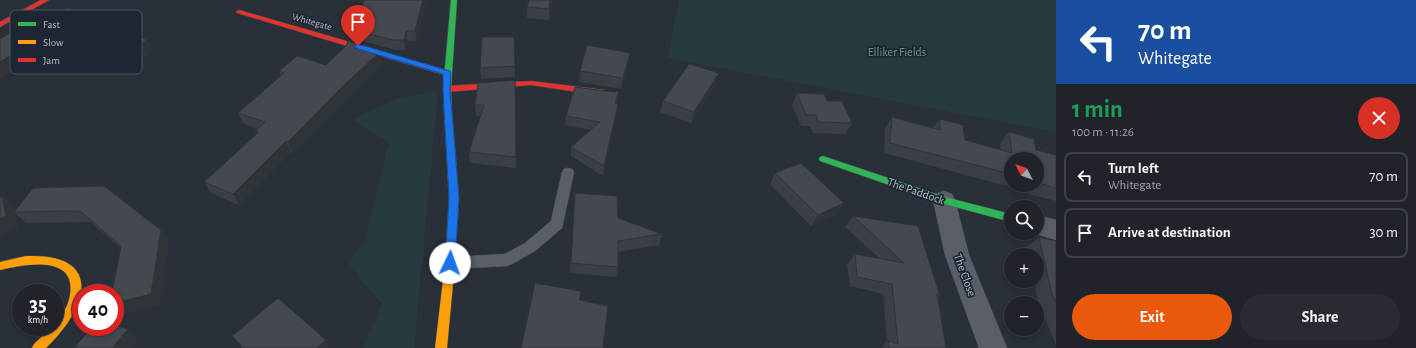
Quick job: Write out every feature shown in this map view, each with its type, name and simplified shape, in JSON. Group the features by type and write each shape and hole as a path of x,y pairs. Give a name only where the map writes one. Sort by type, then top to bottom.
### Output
{"street":[{"path":"28,10 46,0"},
{"path":"441,348 450,263 454,198 446,90 454,0"},
{"name":"Whitegate","path":"239,12 447,72"},
{"path":"0,25 10,20"},
{"path":"446,90 532,83 612,94"},
{"name":"The Paddock","path":"823,159 944,200 1004,216"},
{"name":"The Close","path":"944,200 957,256 993,348"},
{"path":"1044,227 1056,230"},
{"path":"0,266 24,260 41,258 55,261 67,267 74,276 76,288 74,302 66,318 53,335 38,348"}],"lane":[{"path":"450,263 507,260 530,247 557,224 568,172"}],"green space":[{"name":"Elliker Fields","path":"679,0 1056,0 1056,132 668,58"},
{"path":"438,91 414,348 363,348 382,304 348,264 365,240 389,142 352,120 397,98"}],"building":[{"path":"364,0 423,0 415,31 406,31 404,40 393,40 353,30"},
{"path":"529,0 550,0 549,9 527,7"},
{"path":"10,33 10,56 0,62 0,39"},
{"path":"482,37 514,37 515,66 480,68"},
{"path":"142,38 147,40 142,43"},
{"path":"348,41 381,51 344,85 288,142 286,141 233,194 204,182 259,132 256,131 265,122 238,113 284,73 279,71 297,56 326,65 346,46"},
{"path":"587,45 630,53 623,78 580,71"},
{"path":"689,64 719,73 694,112 663,101"},
{"path":"515,80 516,157 469,152 484,105 475,105 478,83"},
{"path":"575,87 614,92 619,91 615,103 618,104 604,166 571,147 600,122 566,116"},
{"path":"797,93 824,94 827,101 842,101 852,123 818,122 816,115 806,115"},
{"path":"892,117 940,130 940,119 963,125 965,140 1008,152 1004,152 1004,172 890,143"},
{"path":"1009,132 1034,139 1036,150 1044,152 1012,152"},
{"path":"1044,152 1056,155 1056,188 1044,184"},
{"path":"801,163 844,203 818,215 775,173"},
{"path":"104,186 161,230 151,294 124,301 124,284 114,284 121,246 80,211 14,212 33,188"},
{"path":"575,193 617,196 618,218 662,234 618,241 618,267 571,263"},
{"path":"2,196 6,216 0,219 0,197"},
{"path":"853,216 918,226 940,296 937,294 946,348 889,348 888,341 898,344 892,284 857,277 855,254 904,263"},
{"path":"1044,238 1056,241 1056,303 1051,291 1044,260 1044,248 1041,248 1040,240 1044,240"},
{"path":"535,283 581,291 579,300 608,306 603,347 607,348 521,348"},
{"path":"278,298 326,340 317,348 244,348 232,336"},
{"path":"124,328 128,329 124,334"},
{"path":"84,336 122,336 112,348 74,348"}],"traffic: fast":[{"path":"448,111 447,89 454,0"},
{"path":"823,159 944,200 1004,216"}],"traffic: slow":[{"path":"441,348 450,263 454,198 448,111"},
{"path":"0,266 26,260 41,260 66,266 73,274 77,286 71,309 59,327 38,348"}],"traffic: jam":[{"path":"28,10 46,0"},
{"path":"239,12 447,73"},
{"path":"0,25 10,20"},
{"path":"447,89 531,83 604,93"}],"route":[{"path":"358,46 447,72 446,90 454,198 450,263"}]}
